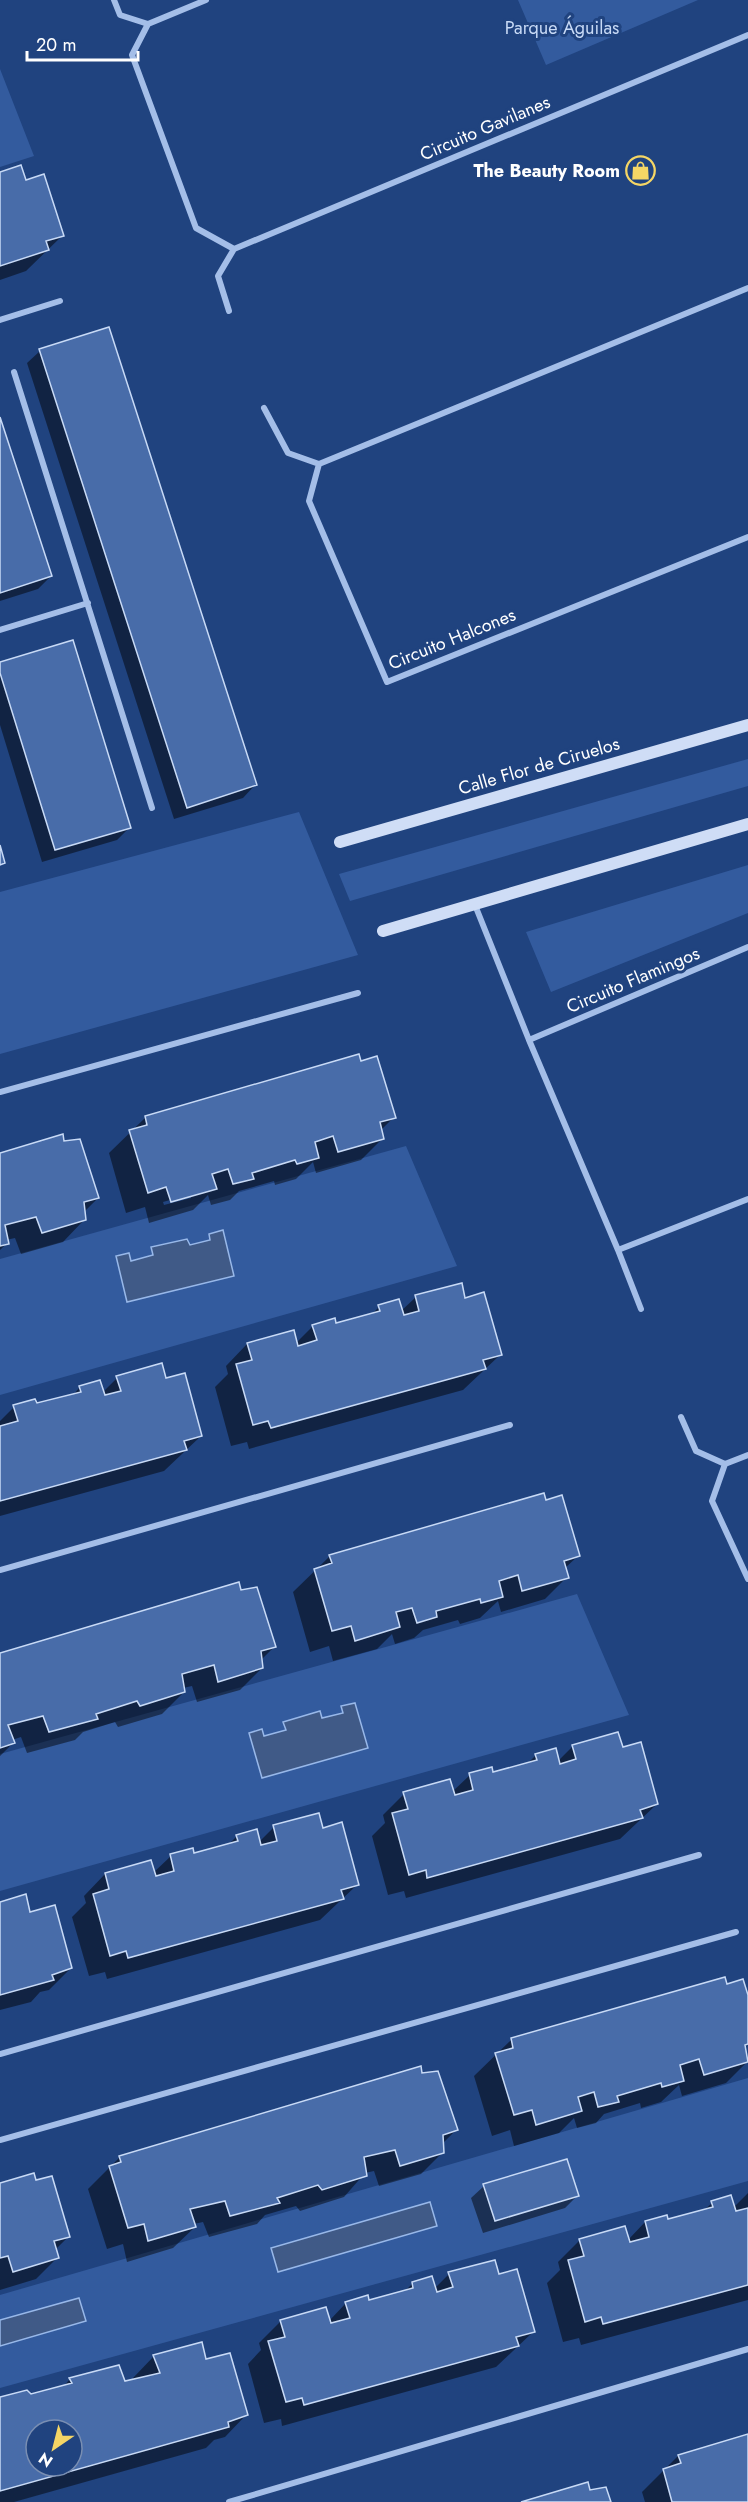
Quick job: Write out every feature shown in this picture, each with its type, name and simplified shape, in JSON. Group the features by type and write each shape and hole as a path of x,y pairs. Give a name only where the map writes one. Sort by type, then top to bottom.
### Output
{"main road":[{"name":"Calle Flor de Ciruelos","path":"340,842 748,725"},
{"path":"383,931 748,824"}],"street":[{"path":"114,0 120,15 148,24"},
{"path":"206,0 148,24 132,55 196,228 234,249 218,276 229,311"},
{"name":"Circuito Gavilanes","path":"234,249 748,35"},
{"path":"264,408 288,453 319,464 748,288"},
{"path":"0,320 60,301"},
{"path":"14,372 152,808"},
{"name":"Circuito Halcones","path":"319,464 309,501 387,682 748,537"},
{"path":"0,630 88,603"},
{"path":"475,905 641,1309"},
{"name":"Circuito Flamingos","path":"529,1040 748,947"},
{"path":"0,1092 358,993"},
{"path":"618,1250 748,1199"},
{"path":"681,1417 696,1451 725,1464 748,1455"},
{"path":"0,1570 510,1425"},
{"path":"725,1464 712,1501 748,1579"},
{"path":"0,2054 699,1855"},
{"path":"0,2139 736,1932"},
{"path":"229,2502 748,2349"}],"green space":[{"name":"Parque Águilas","path":"518,0 698,0 546,65"},
{"path":"0,69 34,156 0,167"},
{"path":"748,759 748,786 350,901 339,874"},
{"path":"299,812 358,955 0,1054 0,892"},
{"path":"748,865 748,913 551,992 526,932"},
{"path":"406,1146 457,1266 0,1395 0,1259"},
{"path":"577,1594 629,1715 0,1891 0,1754"},
{"path":"748,2078 748,2181 0,2388 0,2295"}],"shaded area":[{"path":"223,1230 234,1276 127,1302 116,1256 129,1253 131,1261 153,1255 151,1247 187,1239 190,1245 210,1240 209,1234"},
{"path":"355,1703 368,1748 262,1778 249,1733 262,1729 264,1736 286,1730 283,1722 320,1711 322,1718 343,1713 341,1706"},
{"path":"430,2202 437,2226 278,2272 271,2248"},
{"path":"79,2298 86,2321 0,2346 0,2320"}],"building":[{"path":"21,165 26,180 44,174 64,236 46,241 49,250 0,266 0,172"},
{"path":"109,327 257,785 187,808 39,349"},
{"path":"0,417 52,576 0,593"},
{"path":"73,640 131,828 55,850 0,673 0,662"},
{"path":"0,845 5,863 0,865"},
{"path":"359,1054 361,1061 377,1056 396,1118 380,1122 384,1139 338,1152 333,1136 315,1142 319,1158 297,1164 295,1160 252,1173 254,1179 233,1184 228,1169 212,1174 217,1189 171,1202 166,1187 148,1193 129,1130 147,1125 145,1116"},
{"path":"63,1134 64,1141 80,1139 99,1198 84,1202 86,1220 42,1233 36,1217 5,1225 9,1244 0,1246 0,1153"},
{"path":"462,1283 465,1298 484,1292 502,1355 483,1360 486,1369 271,1428 268,1421 253,1425 236,1364 252,1360 247,1343 294,1330 298,1346 317,1340 312,1325 335,1318 336,1323 380,1311 378,1305 399,1299 404,1315 419,1311 415,1295"},
{"path":"162,1363 166,1378 185,1373 202,1436 184,1441 187,1450 0,1501 0,1426 18,1421 13,1405 35,1399 37,1403 81,1392 79,1386 100,1380 105,1395 121,1391 116,1376"},
{"path":"544,1493 546,1500 562,1495 580,1556 564,1561 569,1578 522,1591 518,1575 499,1581 503,1597 481,1603 480,1599 436,1611 437,1617 417,1623 412,1608 396,1612 400,1627 355,1641 351,1626 332,1631 314,1569 332,1563 329,1555"},
{"path":"239,1582 241,1590 257,1587 276,1647 261,1651 263,1668 218,1682 214,1665 182,1674 185,1692 140,1706 137,1701 96,1714 98,1719 49,1732 43,1716 8,1725 15,1743 0,1748 0,1653"},
{"path":"618,1732 623,1747 641,1742 658,1804 640,1810 643,1818 427,1878 426,1870 409,1875 392,1813 408,1809 403,1792 450,1779 455,1795 473,1790 469,1773 492,1767 493,1772 537,1760 535,1754 556,1748 560,1764 576,1759 572,1745"},
{"path":"319,1813 323,1828 342,1822 359,1885 341,1890 344,1899 128,1958 126,1951 110,1956 93,1894 109,1889 105,1873 151,1860 156,1876 174,1871 170,1854 193,1848 194,1853 238,1841 236,1835 257,1829 261,1845 277,1841 273,1825"},
{"path":"26,1894 30,1912 55,1905 72,1968 52,1975 54,1980 0,1995 0,1902"},
{"path":"725,1977 727,1984 743,1979 748,1995 748,2044 745,2045 748,2062 704,2075 699,2059 680,2065 684,2081 662,2087 661,2083 617,2096 619,2102 598,2107 594,2092 578,2097 582,2111 536,2125 532,2110 514,2115 495,2053 513,2048 511,2038"},
{"path":"421,2066 422,2073 438,2071 458,2130 443,2135 444,2153 400,2166 395,2150 364,2157 367,2176 322,2190 318,2185 277,2198 280,2203 230,2216 225,2201 190,2209 196,2227 148,2241 144,2224 128,2228 109,2166 121,2162 119,2156"},
{"path":"567,2159 579,2196 495,2221 483,2184"},
{"path":"34,2173 36,2180 52,2176 70,2237 54,2241 59,2258 13,2272 8,2256 0,2258 0,2183"},
{"path":"731,2195 736,2211 748,2208 748,2285 603,2324 601,2317 585,2322 568,2260 584,2256 579,2239 625,2226 630,2242 649,2237 645,2221 667,2215 668,2219 713,2207 711,2201"},
{"path":"495,2260 499,2274 517,2269 535,2332 516,2337 519,2346 304,2405 302,2398 286,2402 268,2341 285,2337 280,2320 326,2307 331,2323 350,2318 345,2302 368,2295 369,2300 413,2288 412,2282 432,2276 437,2292 453,2287 448,2272"},
{"path":"202,2342 206,2359 230,2353 248,2415 228,2422 229,2427 84,2468 84,2418 24,2418 24,2478 47,2478 0,2491 0,2397 27,2390 31,2394 72,2383 69,2378 119,2365 125,2381 160,2373 153,2355"},
{"path":"748,2434 748,2502 672,2502 663,2469 681,2463 678,2455"},
{"path":"588,2482 590,2490 606,2487 611,2502 521,2502"}],"place":[{"name":"The Beauty Room","path":"641,171"}]}
